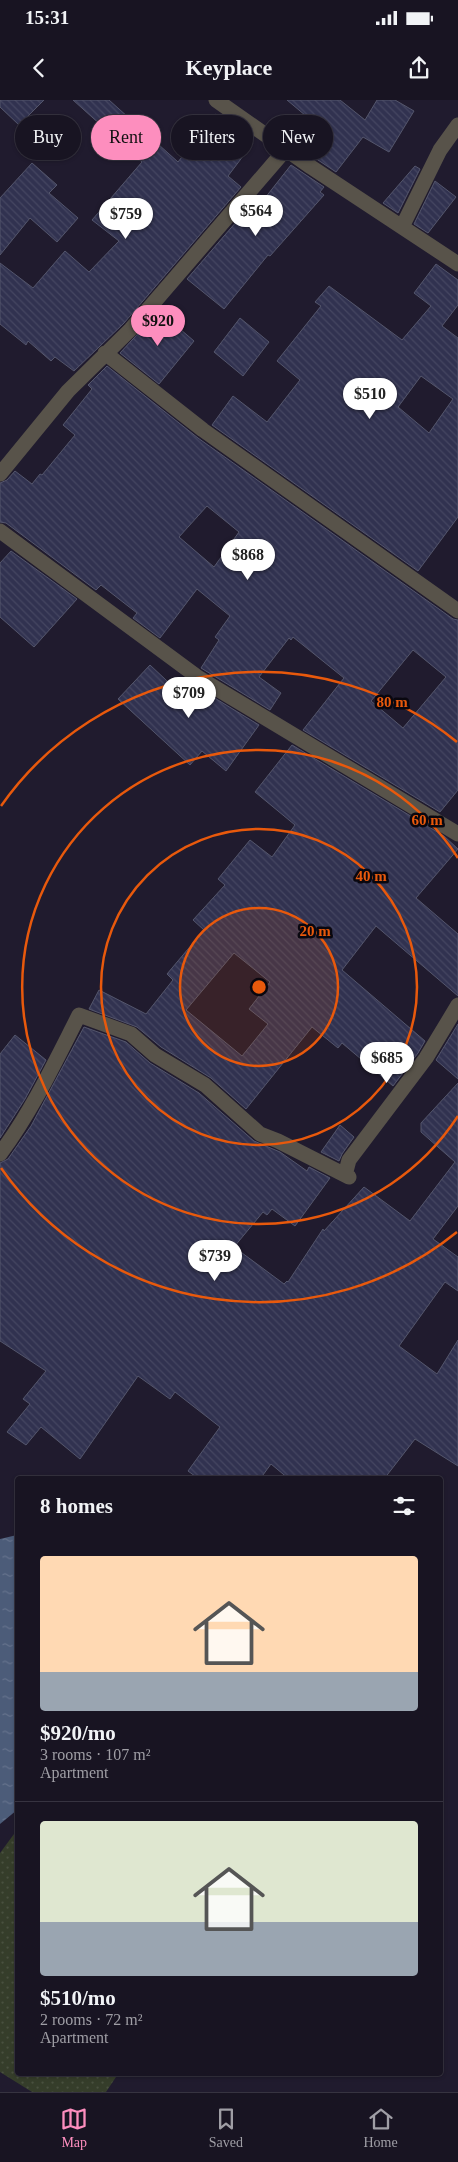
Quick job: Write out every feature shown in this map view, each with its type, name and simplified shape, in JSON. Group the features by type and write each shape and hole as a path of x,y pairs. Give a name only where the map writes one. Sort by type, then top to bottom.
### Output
{"street":[{"path":"216,100 263,133"},
{"path":"402,227 440,150 458,125"},
{"path":"0,474 68,391 131,329 277,160"},
{"path":"302,160 458,264"},
{"path":"105,353 211,436 458,611"},
{"path":"0,531 199,678 458,834"},
{"path":"0,1154 15,1133 44,1083 79,1015 130,1034 155,1055 204,1085 260,1134 278,1141 347,1176 349,1160 426,1058 458,1005"}],"green space":[{"path":"15,1833 15,2076 117,2076 106,2092 32,2092 0,2072 0,1853"}],"water":[{"path":"15,1535 15,1812 0,1824 0,1539"}],"building":[{"path":"0,100 44,100 29,115 15,115 15,121 0,107"},
{"path":"73,100 109,100 126,115 91,115"},
{"path":"287,100 340,100 365,120 377,100 395,100 414,111 389,152 363,137 336,172 318,160 333,160 333,115 305,115"},
{"path":"161,147 171,156 171,160 178,162 180,160 240,160 228,176 241,187 124,323 74,371 55,357 51,361 28,341 26,345 0,324 0,263 33,288 65,251 89,272 119,241 92,220 142,162 140,160 161,160"},
{"path":"32,163 57,185 49,193 78,218 57,242 30,218 0,255 0,198"},
{"path":"291,165 324,187 320,192 324,195 270,256 268,255 224,309 187,279 256,199 261,203"},
{"path":"415,166 420,169 398,213 383,203"},
{"path":"435,181 456,197 428,233 414,224"},
{"path":"436,264 458,280 458,305 442,326 458,338 458,517 418,571 212,425 233,396 267,422 300,380 277,361 321,306 315,302 329,286 402,340 431,306 414,293","holes":["421,376 453,399 429,433 398,407"]},
{"path":"159,311 194,341 159,384 120,353"},
{"path":"240,318 269,342 243,376 214,352"},
{"path":"107,366 198,438 453,619 458,620 458,790 440,812 303,730 344,678 293,637 291,640 289,638 259,677 281,693 270,710 201,668 219,640 215,637 230,616 197,589 160,638 133,618 137,613 101,585 96,590 6,523 0,522 0,483 7,480 15,471 32,484 40,474 42,475 75,435 63,425 92,389 88,385","holes":["207,506 239,532 214,567 179,537","413,650 446,677 403,728 371,701"]},
{"path":"11,551 77,599 34,647 0,617 0,563"},
{"path":"150,665 182,695 190,683 259,725 226,771 202,751 190,765 118,699"},
{"path":"292,745 444,836 458,849 416,898 458,934 458,996 376,926 342,970 425,1041 393,1086 342,1043 338,1048 312,1027 246,1109 211,1078 161,1047 137,1027 89,1009 99,990 146,1014 173,980 167,974 204,930 193,920 225,885 218,879 250,840 272,857 295,825 255,792","holes":["234,953 270,982 249,1009 268,1024 242,1056 186,1010"]},
{"path":"458,1024 458,1079 436,1060"},
{"path":"84,1027 126,1042 150,1063 199,1093 254,1141 280,1152 307,1171 309,1167 330,1178 295,1226 272,1209 267,1215 263,1212 234,1247 284,1284 288,1282 323,1229 324,1231 364,1187 410,1221 455,1162 421,1132 421,1123 458,1083 458,1206 433,1239 458,1257 458,1291 445,1282 399,1346 437,1374 458,1340 458,1466 415,1439 386,1476 285,1476 271,1464 262,1476 195,1476 188,1471 220,1427 175,1392 170,1399 138,1376 80,1459 41,1427 26,1445 7,1432 30,1404 23,1399 46,1371 0,1341 0,1163 8,1159 31,1126"},
{"path":"15,1035 46,1060 25,1099 0,1138 0,1054"},
{"path":"340,1125 354,1137 339,1161 321,1152"}]}
